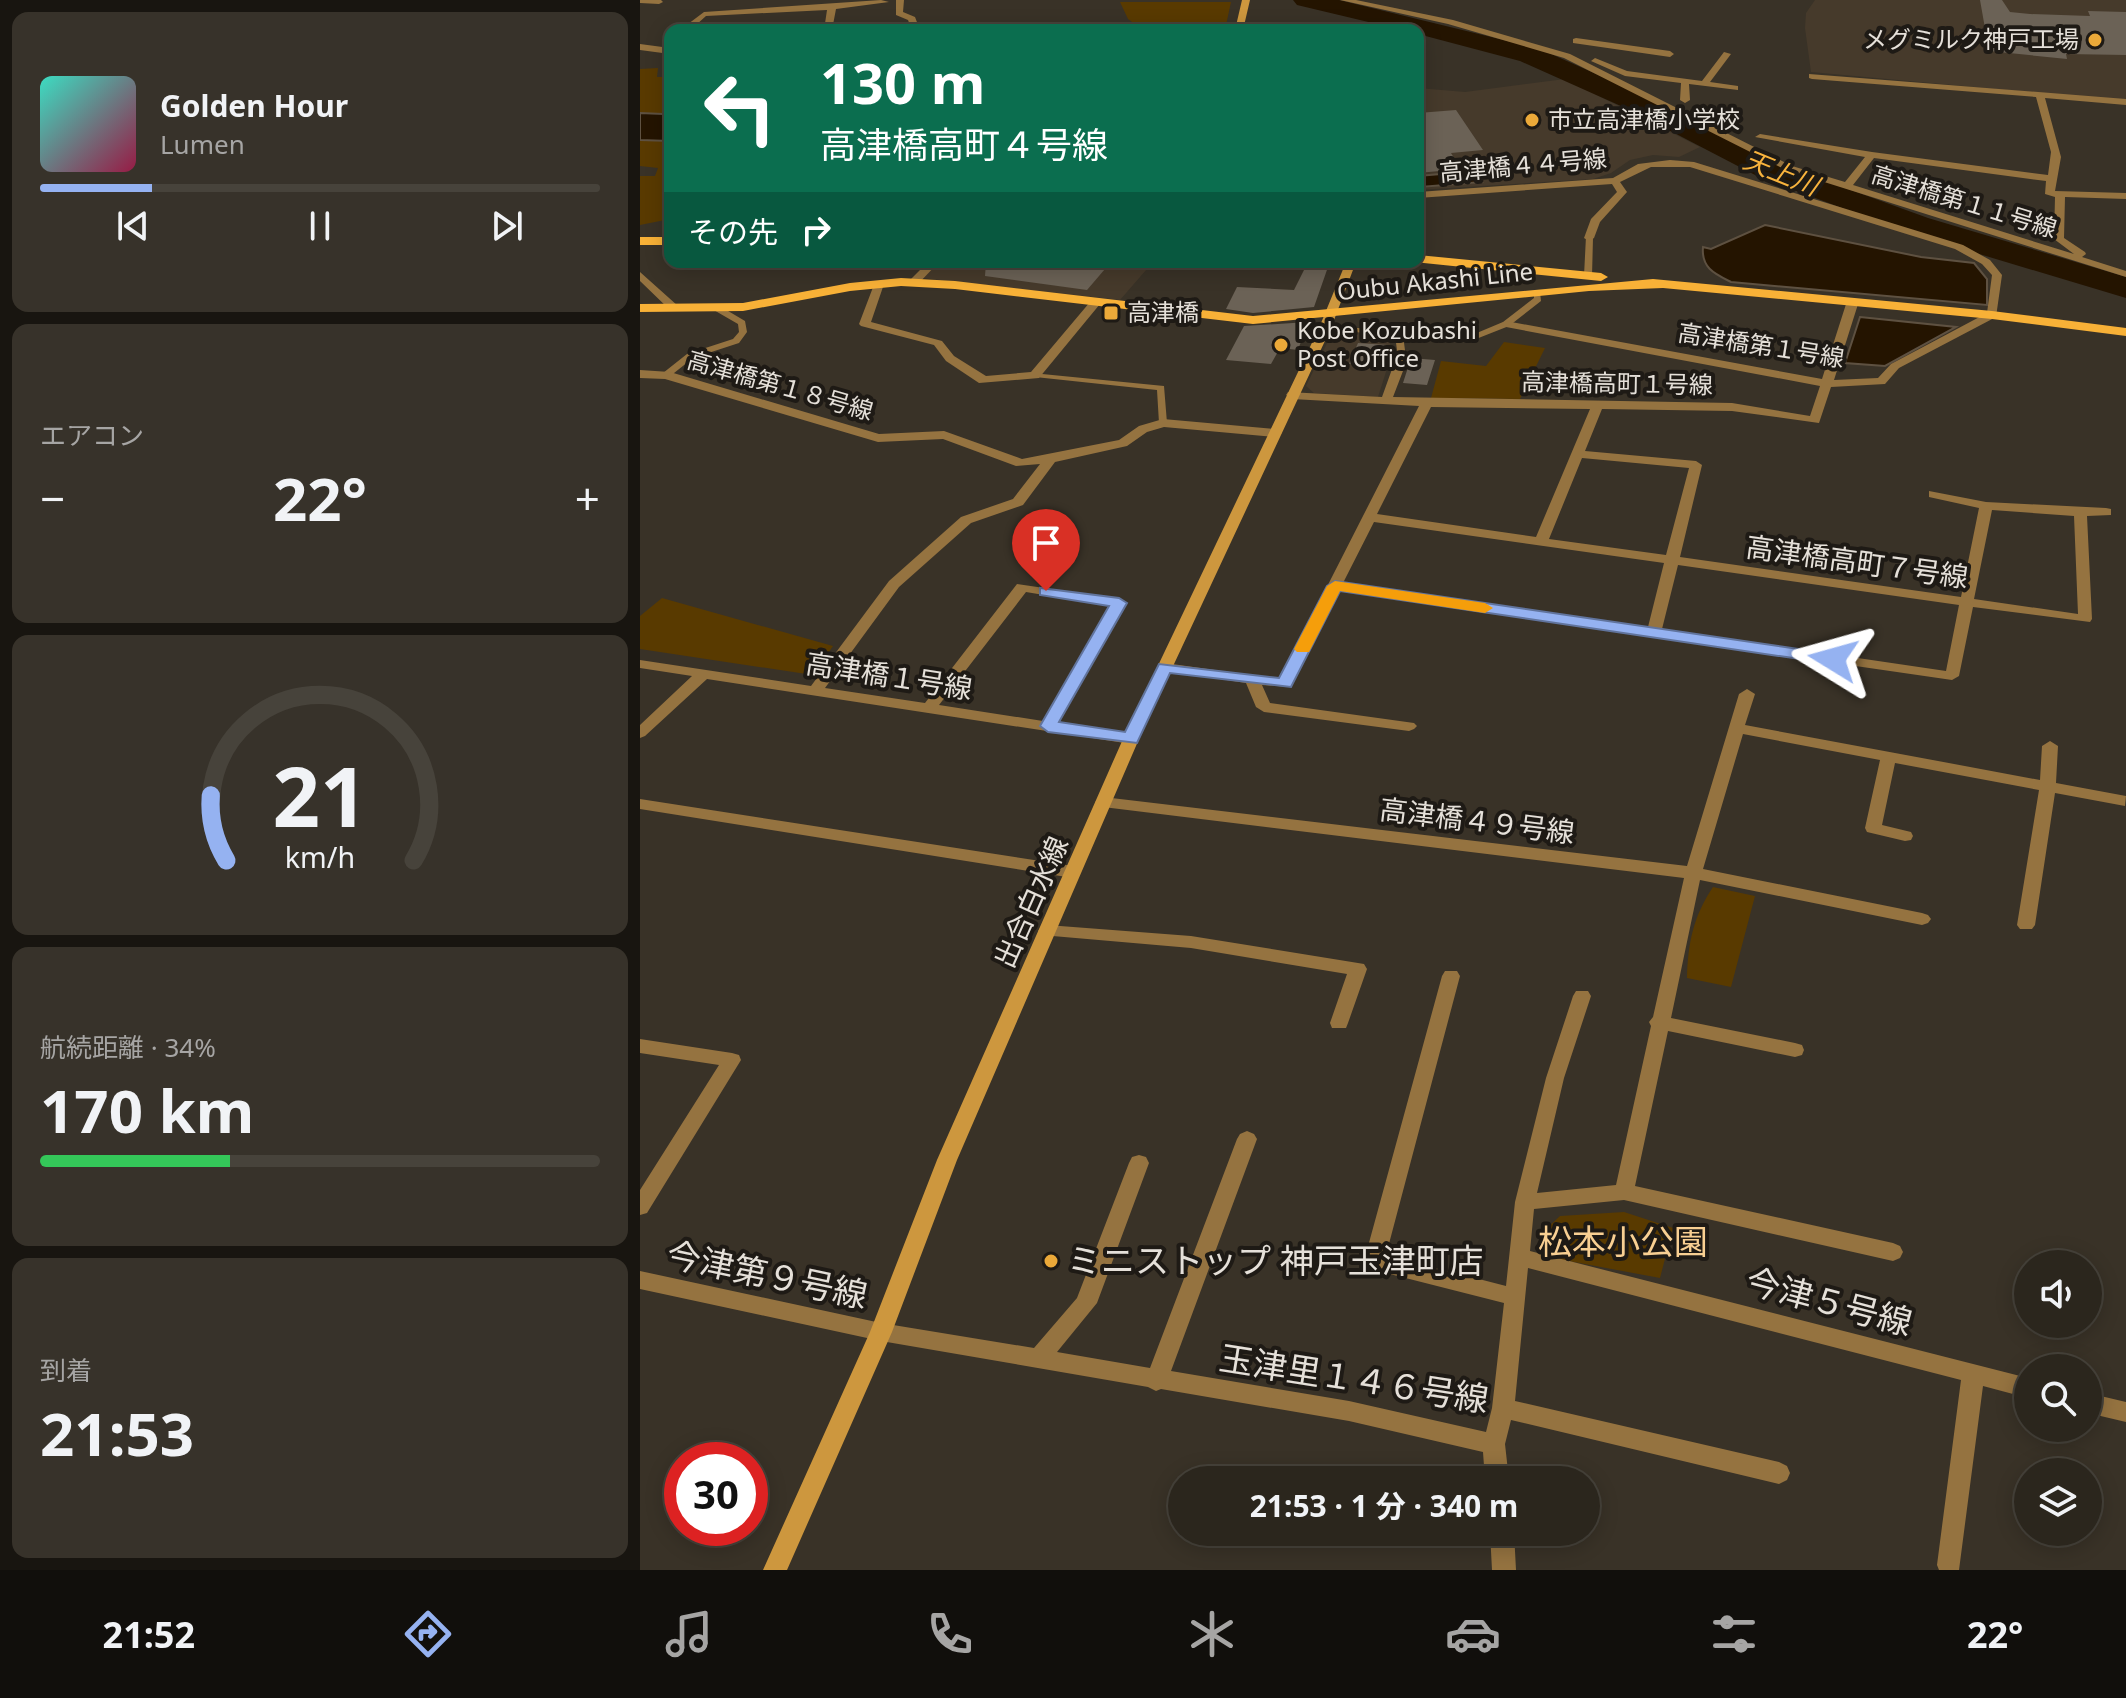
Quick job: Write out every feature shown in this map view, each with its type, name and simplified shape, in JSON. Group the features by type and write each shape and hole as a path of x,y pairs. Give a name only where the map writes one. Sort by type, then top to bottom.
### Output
{"main road":[{"path":"640,241 664,241"},
{"name":"Oubu Akashi Line","path":"1424,260 1992,315 2126,332"},
{"name":"Oubu Akashi Line","path":"640,308 715,307 781,301 879,284 913,283 1253,320 1326,322 1537,294 1663,284"}],"street":[{"path":"900,0 899,13 912,19 914,24"},
{"path":"1240,24 1246,0"},
{"name":"高津橋第１１号線","path":"1344,0 1450,22 1567,56 1789,168 2126,274"},
{"path":"640,1 659,2"},
{"path":"692,24 704,14 885,2"},
{"path":"829,24 832,7"},
{"path":"1576,41 1670,54"},
{"path":"640,47 664,50"},
{"path":"1635,74 1653,52"},
{"path":"1567,56 1579,54 1635,74 1735,88"},
{"path":"1704,84 1727,54"},
{"path":"1812,76 2126,102"},
{"path":"1685,81 1685,100"},
{"path":"2040,94 2056,160 2049,178 2050,194 2126,196"},
{"path":"1760,137 2049,178"},
{"path":"1846,187 1872,155"},
{"name":"高津橋４４号線","path":"1424,195 1615,181 1633,168 1660,161 1691,164 1959,247 1986,262 1997,275 1992,315"},
{"path":"1589,238 1595,221 1622,192 1615,181"},
{"path":"2060,194 2059,239 2095,264"},
{"path":"1959,247 1985,229"},
{"path":"913,283 928,268"},
{"name":"出合白水線","path":"775,1570 881,1332 947,1160 1103,802 1276,433 1348,268"},
{"path":"640,275 674,308"},
{"path":"879,284 865,324 938,343 950,362 976,372 983,380 1035,375 1094,304"},
{"name":"高津橋高町１号線","path":"1292,395 1427,403 1732,407 1815,420 1853,301"},
{"name":"高津橋第１号線","path":"1506,324 1829,384 1881,381 1895,366 1992,315"},
{"path":"1386,401 1402,358"},
{"name":"高津橋第１８号線","path":"640,374 666,375 878,438 944,435 1021,463 1123,443 1143,429 1163,423"},
{"path":"1165,667 1253,682 1285,684 1427,403"},
{"path":"1541,542 1598,405"},
{"path":"1163,423 1276,433"},
{"path":"1578,454 1696,465 1654,632"},
{"path":"815,691 894,584 966,520 1018,502 1051,459"},
{"path":"1934,494 1986,506 2106,512"},
{"path":"1335,586 1952,676 1986,506"},
{"name":"高津橋高町７号線","path":"1369,517 1967,605 2085,619 2080,512"},
{"path":"929,708 1022,587 1119,603 1048,726"},
{"name":"高津橋１号線","path":"640,664 1131,739"},
{"path":"640,733 647,718 703,674"},
{"path":"1253,682 1264,707 1409,726"},
{"path":"1624,1192 1658,1022 1693,873 1747,694"},
{"path":"1737,728 2125,801"},
{"path":"2026,925 2048,787 2050,746"},
{"path":"1889,756 1873,828 1905,836"},
{"name":"高津橋４９号線","path":"1103,802 1693,873 1922,919"},
{"path":"640,804 1073,872"},
{"path":"1047,931 1191,942 1358,969 1339,1023"},
{"path":"1451,976 1374,1261 1515,1297"},
{"name":"玉津里１４６号線","path":"881,1332 1156,1381 1349,1411 1494,1444 1503,1408 1525,1202 1555,1078 1582,996"},
{"path":"1658,1022 1795,1050"},
{"path":"640,1046 732,1060 640,1207"},
{"path":"1156,1381 1247,1139"},
{"path":"1037,1360 1086,1303 1139,1163"},
{"path":"1525,1202 1624,1192 1893,1252"},
{"name":"今津５号線","path":"1520,1257 2014,1385"},
{"name":"今津第９号線","path":"640,1280 881,1332"},
{"path":"1949,1565 1973,1375"},
{"path":"2102,1406 2126,1412"},
{"path":"1503,1408 1779,1473"},
{"path":"1494,1444 1496,1466"},
{"path":"1503,1546 1504,1570"}],"lane":[{"path":"1588,276 1589,238"},
{"path":"1326,322 1399,334 1473,337 1506,324 1538,299 1537,294"},
{"path":"666,375 690,356 736,341 743,332 742,323 715,307"},
{"path":"1399,334 1402,358"},
{"path":"1035,375 1161,388 1163,423"}],"shaded area":[{"path":"1815,0 2126,0 2126,101 1811,72 1805,28 1806,13"},
{"name":"市立高津橋小学校","path":"1565,79 1700,147 1679,157 1653,155 1630,160 1611,173 1593,179 1424,190 1424,89 1465,92"},
{"path":"640,113 663,114 664,141 640,140"},
{"path":"1475,171 1482,182 1424,187 1424,175"},
{"path":"1765,225 1921,257 1974,263 1987,279 1987,305 1731,282 1707,265 1703,247 1711,249"},
{"path":"931,268 1148,268 1120,300 922,278"},
{"path":"1860,317 1956,327 1885,366 1845,363"},
{"path":"1333,331 1388,334 1392,353 1378,397 1314,393 1306,386"}],"green space":[{"path":"1120,2 1231,2 1226,24 1135,24 1128,19"},
{"path":"658,68 657,77 664,77 664,220 640,225 640,176 655,176 658,168 640,166 640,69"},
{"path":"1504,342 1545,348 1520,399 1431,398 1441,361 1486,366"},
{"path":"662,598 833,646 813,675 640,649 640,616"},
{"path":"1713,887 1755,896 1731,987 1687,978 1693,931"},
{"name":"松本小公園","path":"1624,1212 1673,1228 1660,1278 1558,1259 1548,1246 1546,1229 1560,1216"}],"building":[{"path":"1980,0 2002,0 2010,12 2030,14 2090,16 2088,11 2126,12 2126,55 2066,54 2067,59 1989,51"},
{"path":"1456,110 1483,150 1451,153 1461,169 1424,172 1424,113"},
{"path":"986,268 1106,268 1087,290 985,276"},
{"path":"1305,268 1328,268 1314,307 1253,313 1226,309 1237,287 1294,290"},
{"path":"1308,322 1298,350 1280,348 1271,364 1226,360 1244,326"},
{"path":"1358,343 1388,345 1380,367 1349,364"},
{"path":"1411,358 1435,360 1427,385 1403,383"}],"waterway":[{"name":"天上川","path":"1306,0 1409,24"},
{"name":"天上川","path":"1424,27 1530,55 1642,105 1768,170 1917,225 2126,288"}],"slow traffic":[{"path":"1303,649 1335,586 1485,608"}],"place":[{"name":"メグミルク神戸工場","path":"2095,40"},
{"name":"市立高津橋小学校","path":"1532,120"},
{"name":"高津橋","path":"1111,313"},
{"name":"Kobe Kozubashi Post Office","path":"1281,345"},
{"name":"ミニストップ 神戸玉津町店","path":"1051,1261"}],"route":[{"path":"1046,591 1119,603 1048,726 1131,739 1165,667 1253,682 1285,684 1335,586 1833,659"}]}
